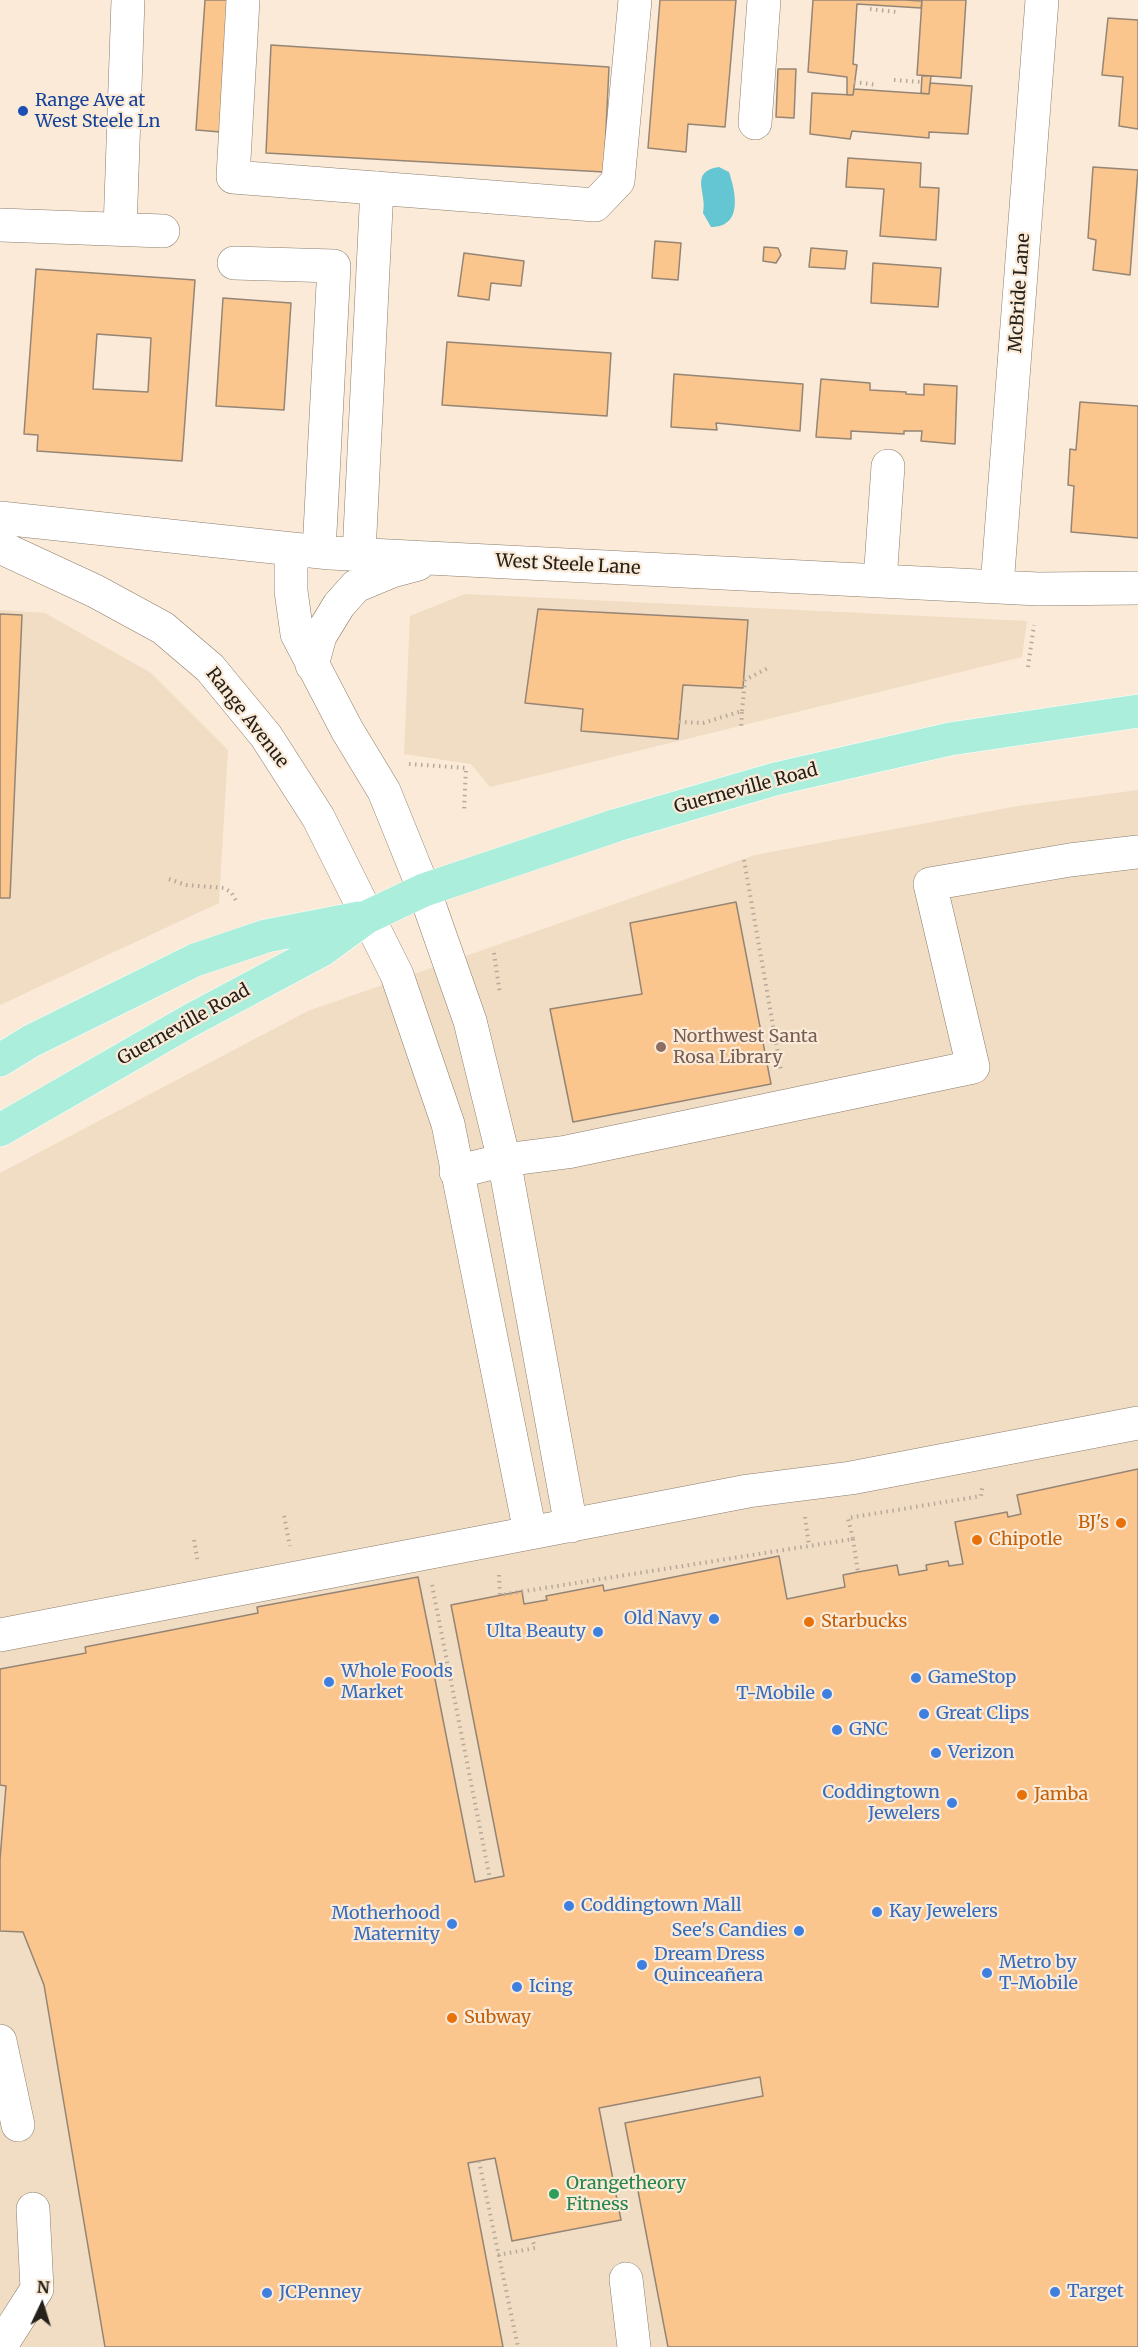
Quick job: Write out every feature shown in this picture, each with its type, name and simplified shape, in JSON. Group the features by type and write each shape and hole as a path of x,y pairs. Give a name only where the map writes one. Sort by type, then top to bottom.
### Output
{"main road":[{"name":"Guerneville Road","path":"0,1130 181,1025 322,950 367,917 424,890 616,825 775,779 950,739 1138,711"},
{"name":"Guerneville Road","path":"0,1060 31,1041 195,960 266,936 367,917"},
{"path":"0,1051 31,1041"}],"street":[{"path":"120,230 128,0"},
{"path":"243,0 233,177 595,205 618,181 635,0"},
{"path":"755,123 764,0"},
{"name":"McBride Lane","path":"997,586 1042,0"},
{"path":"359,554 377,188"},
{"path":"0,225 163,231"},
{"path":"234,263 334,266 305,550 291,591 297,634 347,730 384,791 424,890 470,1021 504,1160 571,1526"},
{"path":"880,580 888,466"},
{"name":"West Steele Lane","path":"0,518 359,554 1038,589 1138,588"},
{"name":"Range Avenue","path":"0,547 94,591 163,628 210,668 266,736 318,817 398,975 448,1124 530,1532"},
{"path":"312,665 320,636 339,606 356,586 392,571 437,558"},
{"path":"456,1172 504,1160 567,1152 973,1067 930,884 1070,860 1138,852"},
{"path":"0,1635 748,1491 851,1478 1138,1423"},
{"path":"0,2041 18,2126"},
{"path":"0,2347 37,2289 33,2209"},
{"path":"626,2279 634,2347"}],"path":[{"path":"870,9 897,12"},
{"path":"894,80 922,82"},
{"path":"854,82 878,85"},
{"path":"1028,667 1034,625"},
{"path":"741,730 746,680 768,668"},
{"path":"679,722 703,723 742,711"},
{"path":"401,763 466,768 464,812"},
{"path":"744,860 781,1074"},
{"path":"170,879 186,885 224,888 231,892 237,904"},
{"path":"494,953 501,1000"},
{"path":"858,1572 849,1518 981,1496 982,1486"},
{"path":"804,1512 809,1546"},
{"path":"284,1516 291,1549"},
{"path":"194,1539 199,1566"},
{"path":"499,1568 500,1595 853,1539"},
{"path":"431,1582 490,1879"},
{"path":"479,2161 518,2347"},
{"path":"498,2255 535,2248 532,2238"}],"shaded area":[{"path":"465,594 1027,621 1022,657 490,787 471,764 404,754 410,616"},
{"path":"0,610 45,613 151,673 228,750 219,903 0,1005"},
{"name":"Coddingtown Mall","path":"1138,790 1138,2347 0,2347 0,1173 308,1011 755,855 1018,806"}],"water":[{"path":"719,167 729,172 734,189 735,207 728,221 711,227 703,213 701,184 704,173"}],"building":[{"path":"205,0 232,0 221,132 196,130"},
{"path":"660,0 736,0 725,127 688,124 686,152 648,148"},
{"path":"813,0 922,1 921,8 857,4 853,64 857,65 853,95 847,95 847,77 808,72"},
{"path":"922,0 966,0 961,78 917,75"},
{"path":"1108,18 1138,20 1138,129 1119,126 1123,77 1102,75"},
{"path":"271,45 609,67 604,172 266,153"},
{"path":"778,69 796,69 794,118 776,117"},
{"path":"922,76 931,76 929,94 921,93"},
{"path":"930,83 972,86 968,134 929,132 929,138 852,131 850,139 810,134 812,93 853,95 854,89 929,94"},
{"path":"848,158 921,163 920,187 939,188 936,240 880,236 884,189 846,187"},
{"path":"1093,167 1138,170 1130,275 1093,270 1096,240 1088,238"},
{"path":"655,241 681,243 678,280 652,278"},
{"path":"764,247 778,248 781,255 776,263 763,261"},
{"path":"811,248 847,251 845,269 809,267"},
{"path":"464,253 524,261 521,286 491,283 489,300 458,296"},
{"path":"873,263 941,268 938,307 871,303"},
{"path":"36,269 195,280 182,461 37,451 38,435 24,434","holes":["97,334 151,338 148,392 93,389"]},
{"path":"223,298 291,303 284,410 216,406"},
{"path":"447,342 611,353 607,416 442,405"},
{"path":"674,374 803,384 800,431 716,423 717,430 671,427"},
{"path":"821,379 870,383 870,390 924,395 924,384 957,386 955,444 921,441 922,431 904,431 904,434 851,431 851,439 816,437"},
{"path":"1080,402 1138,406 1138,538 1071,532 1074,486 1068,485 1070,449 1076,450"},
{"path":"538,609 748,620 743,688 683,685 678,739 581,731 583,709 525,703"},
{"path":"0,614 22,615 10,898 0,898"},
{"name":"Northwest Santa Rosa Library","path":"736,902 771,1084 573,1122 550,1009 642,994 630,923"},
{"name":"Coddingtown Mall","path":"1138,1469 1138,2347 668,2347 625,2123 763,2096 760,2077 599,2108 621,2220 512,2241 495,2158 468,2163 503,2347 105,2347 44,1985 23,1932 0,1931 0,1859 6,1786 0,1785 0,1669 86,1653 85,1647 258,1613 257,1607 418,1577 437,1671 434,1674 475,1882 504,1876 451,1605 522,1591 524,1604 547,1600 546,1596 603,1585 604,1591 779,1556 787,1599 845,1587 843,1575 858,1572 897,1565 899,1575 927,1570 926,1565 948,1561 949,1566 963,1564 955,1522 1007,1512 1008,1517 1021,1514 1017,1495"}],"place":[{"name":"Range Ave at West Steele Ln","path":"23,111"},
{"name":"Northwest Santa Rosa Library","path":"661,1047"},
{"name":"BJ's","path":"1121,1523"},
{"name":"Chipotle","path":"977,1540"},
{"name":"Old Navy","path":"714,1619"},
{"name":"Starbucks","path":"809,1622"},
{"name":"Ulta Beauty","path":"598,1632"},
{"name":"GameStop","path":"916,1678"},
{"name":"Whole Foods Market","path":"329,1682"},
{"name":"T-Mobile","path":"827,1694"},
{"name":"Great Clips","path":"924,1714"},
{"name":"GNC","path":"837,1730"},
{"name":"Verizon","path":"936,1753"},
{"name":"Jamba","path":"1022,1795"},
{"name":"Coddingtown Jewelers","path":"952,1803"},
{"name":"Coddingtown Mall","path":"569,1906"},
{"name":"Kay Jewelers","path":"877,1912"},
{"name":"Motherhood Maternity","path":"452,1924"},
{"name":"See's Candies","path":"799,1931"},
{"name":"Dream Dress Quinceañera","path":"642,1965"},
{"name":"Metro by T-Mobile","path":"987,1973"},
{"name":"Icing","path":"517,1987"},
{"name":"Subway","path":"452,2018"},
{"name":"Orangetheory Fitness","path":"554,2194"},
{"name":"Target","path":"1055,2292"},
{"name":"JCPenney","path":"267,2293"}]}
